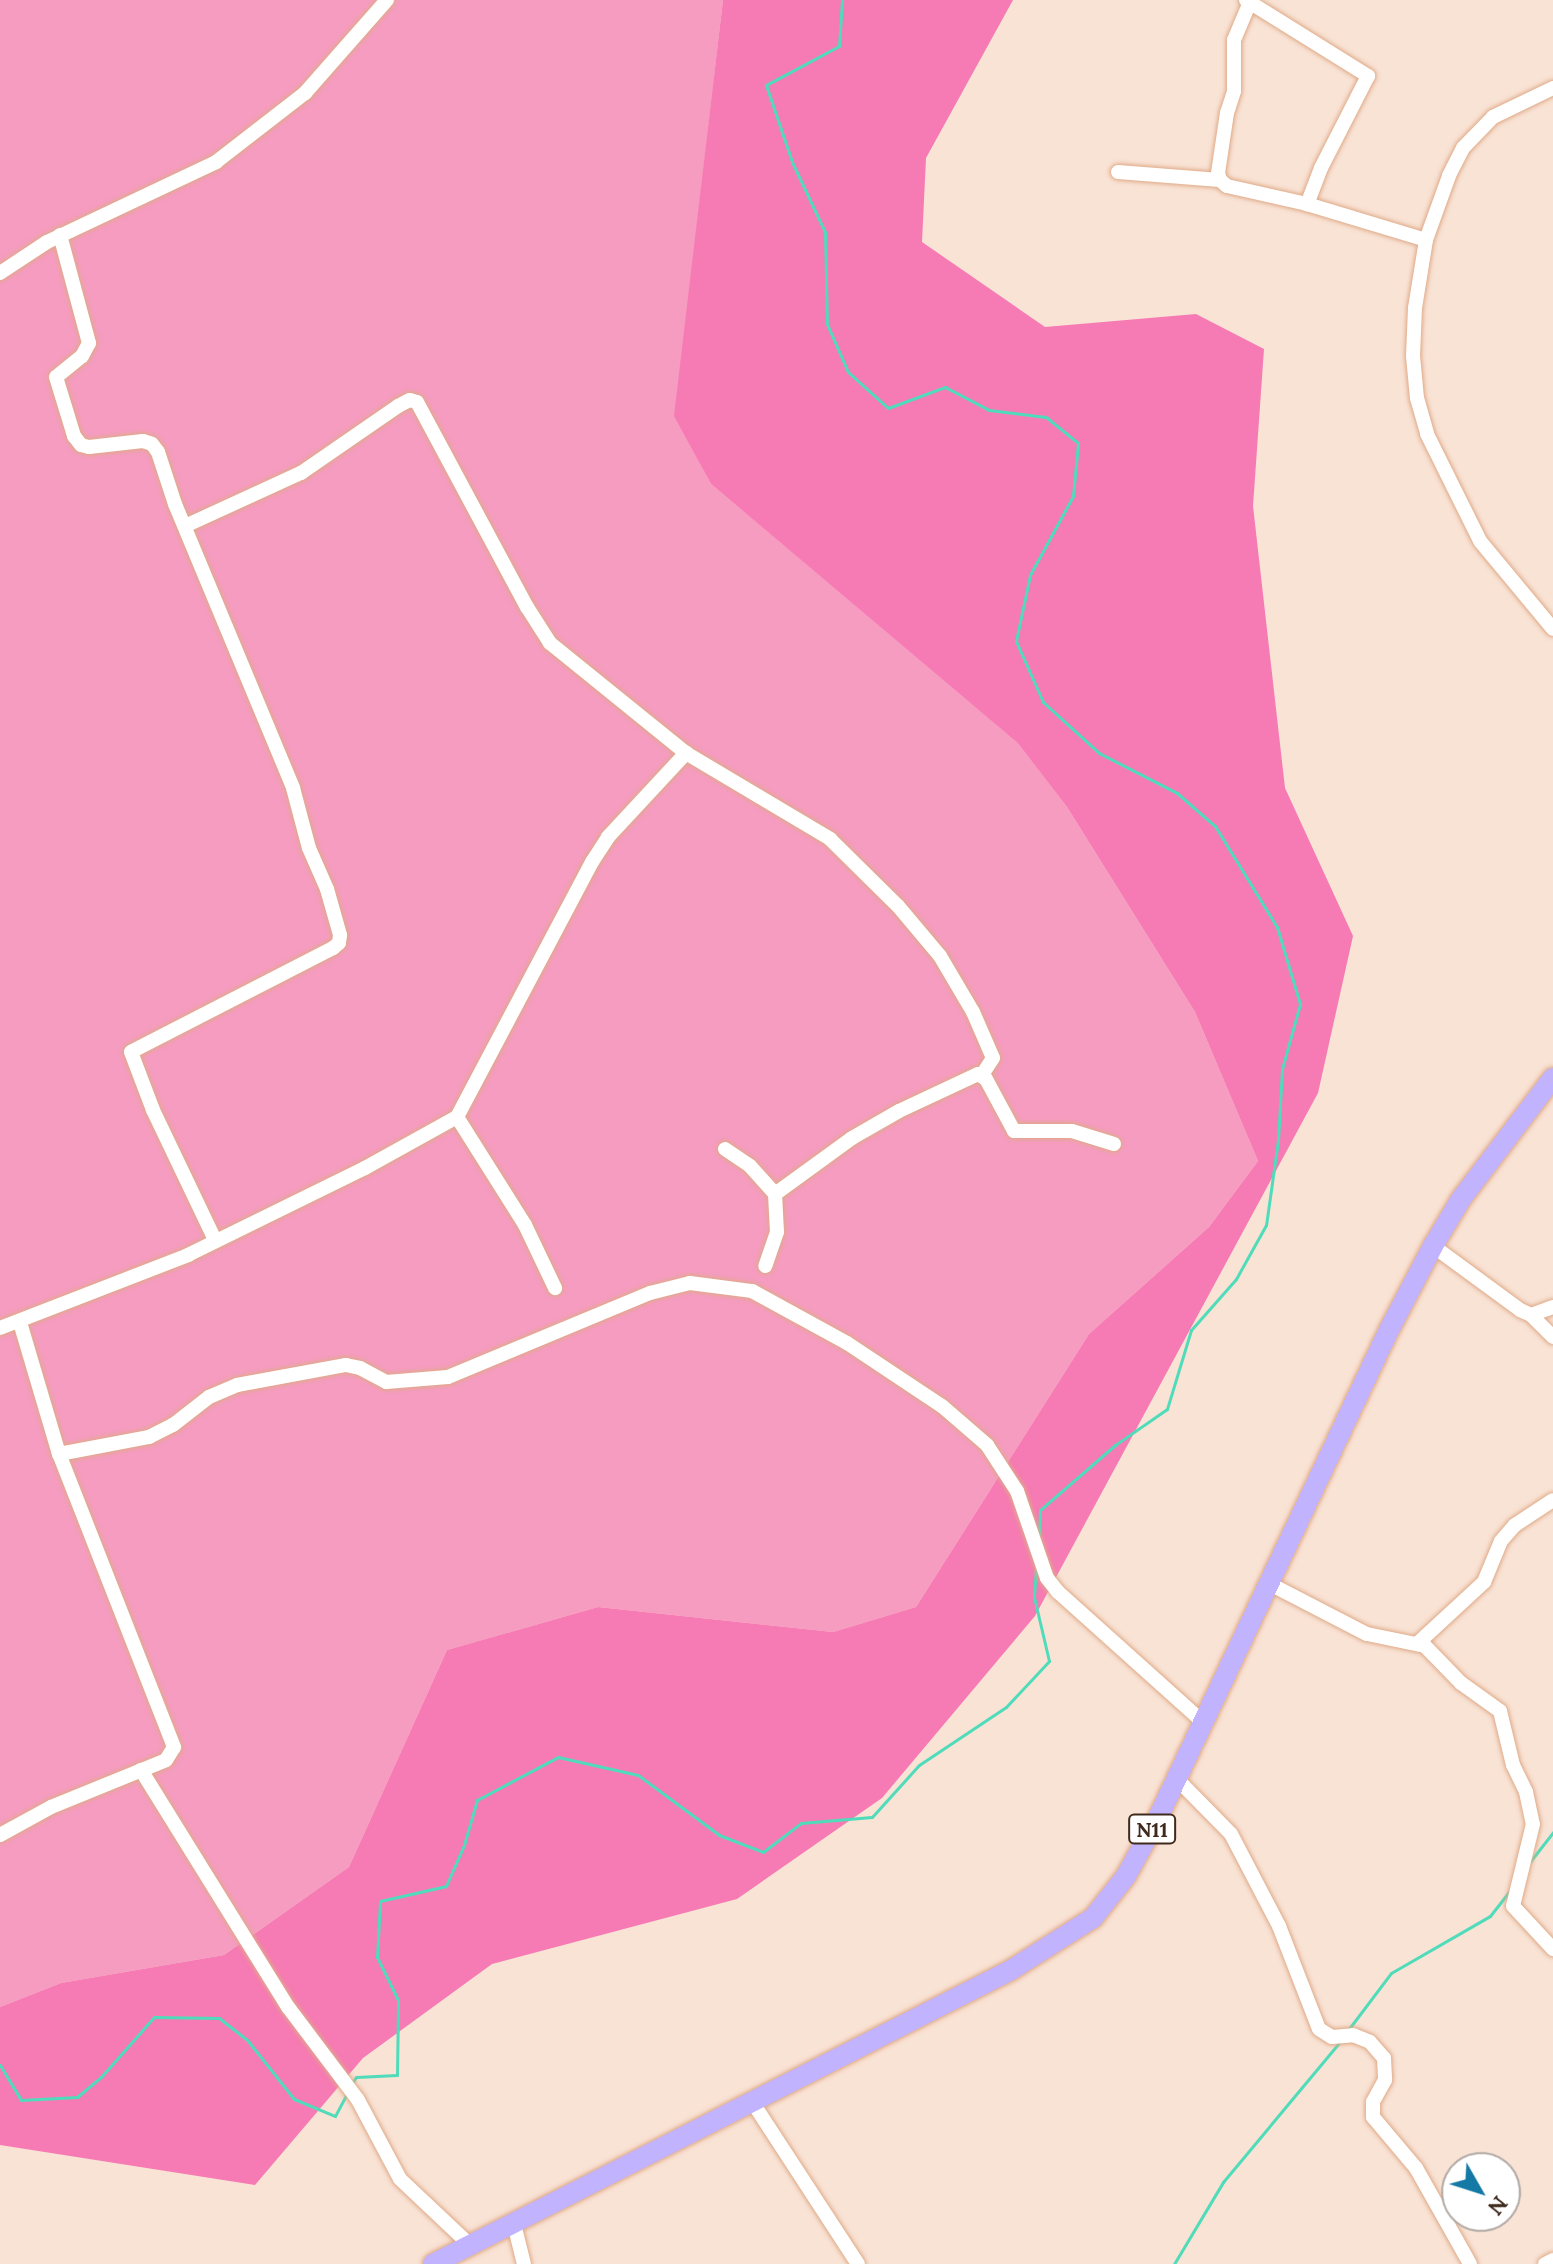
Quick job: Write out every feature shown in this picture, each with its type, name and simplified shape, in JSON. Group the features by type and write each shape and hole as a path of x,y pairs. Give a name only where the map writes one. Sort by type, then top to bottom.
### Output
{"highway":[{"name":"N11","path":"433,2264 753,2103 1071,1935 1093,1918 1126,1876 1176,1778 1388,1332 1433,1246 1461,1199 1553,1078"}],"street":[{"path":"0,273 28,252 60,235 216,162 305,93 387,0"},
{"path":"1307,204 1321,168 1369,80 1368,76 1248,1 1234,40 1234,91 1224,128 1218,173 1220,180 1227,186 1307,204 1426,240"},
{"path":"1553,88 1493,117 1477,130 1449,176 1426,240 1415,308 1413,356 1417,398 1427,434 1480,541 1553,629"},
{"path":"1118,172 1220,180"},
{"path":"60,235 89,343 82,356 56,377 74,436 81,445 89,447 143,441 152,444 293,788 340,935 333,948 131,1052 153,1110 215,1240"},
{"path":"185,526 301,473 398,406 410,400 417,402 550,643 654,724 686,753 830,839 898,906 940,956 973,1012 993,1058 982,1075 899,1111 840,1146 775,1194"},
{"path":"0,1328 188,1255 365,1168 457,1117 592,862 608,837 686,753"},
{"path":"982,1075 1014,1131 1072,1131 1114,1144"},
{"path":"457,1117 525,1225 555,1288"},
{"path":"725,1149 750,1166 775,1194 777,1232 765,1266"},
{"path":"1433,1246 1531,1315 1553,1337"},
{"path":"59,1454 149,1437 173,1425 209,1397 237,1385 346,1365 360,1368 386,1382 448,1377 650,1293 690,1283 752,1291 847,1343 942,1406 987,1445 1017,1491 1047,1578 1058,1592 1202,1721"},
{"path":"1531,1315 1553,1307"},
{"path":"0,1835 51,1807 172,1755 172,1737 59,1454 20,1322"},
{"path":"1418,1643 1484,1582 1501,1541 1515,1525 1553,1500"},
{"path":"1268,1583 1367,1634 1418,1643 1461,1683 1500,1711 1513,1765 1526,1792 1533,1824 1513,1906 1553,1949"},
{"path":"141,1770 288,2007 358,2100 400,2179 470,2245"},
{"path":"1176,1778 1231,1834 1279,1926 1319,2029 1332,2037 1353,2035 1361,2038 1384,2058 1385,2080 1373,2102 1373,2117 1416,2168 1470,2264"},
{"path":"753,2103 858,2264"},
{"path":"514,2224 524,2264"},
{"path":"1545,2264 1553,2260"}],"shaded area":[{"path":"0,0 723,0 675,416 711,484 1018,742 1067,807 1195,1012 1258,1161 1209,1227 1089,1334 916,1607 833,1632 598,1607 447,1650 349,1867 224,1955 61,1983 0,2007"},
{"path":"723,0 1013,0 926,158 922,242 1045,327 1196,314 1264,349 1253,506 1285,788 1353,936 1318,1093 1035,1616 882,1798 737,1899 492,1964 363,2058 255,2185 0,2145 0,2007 61,1983 224,1955 349,1867 447,1650 598,1607 833,1632 916,1607 1089,1334 1209,1227 1258,1161 1195,1012 1067,807 1018,743 711,484 674,416"}],"waterway":[{"path":"842,0 839,46 766,85 792,162 825,232 827,324 848,372 888,408 945,387 989,410 1046,417 1078,443 1073,496 1030,575 1016,641 1043,702 1099,753 1177,793 1215,826 1277,927 1300,1004 1282,1069 1278,1140 1266,1225 1236,1279 1191,1330 1167,1409 1115,1445 1040,1510 1039,1534"},
{"path":"351,2085 356,2077 397,2075 398,2000 377,1957 380,1901 446,1886 464,1845 477,1800 558,1757 638,1775 719,1835 763,1852 801,1823 872,1817 919,1765 1006,1707 1049,1661 1034,1597 1036,1566"},
{"path":"1529,1863 1553,1832"},
{"path":"1348,2030 1391,1973 1490,1916 1511,1889"},
{"path":"0,2065 21,2100 77,2097 101,2077 154,2017 219,2018 248,2041 294,2099 335,2116 348,2092"},
{"path":"1174,2264 1223,2182 1339,2043"}]}
